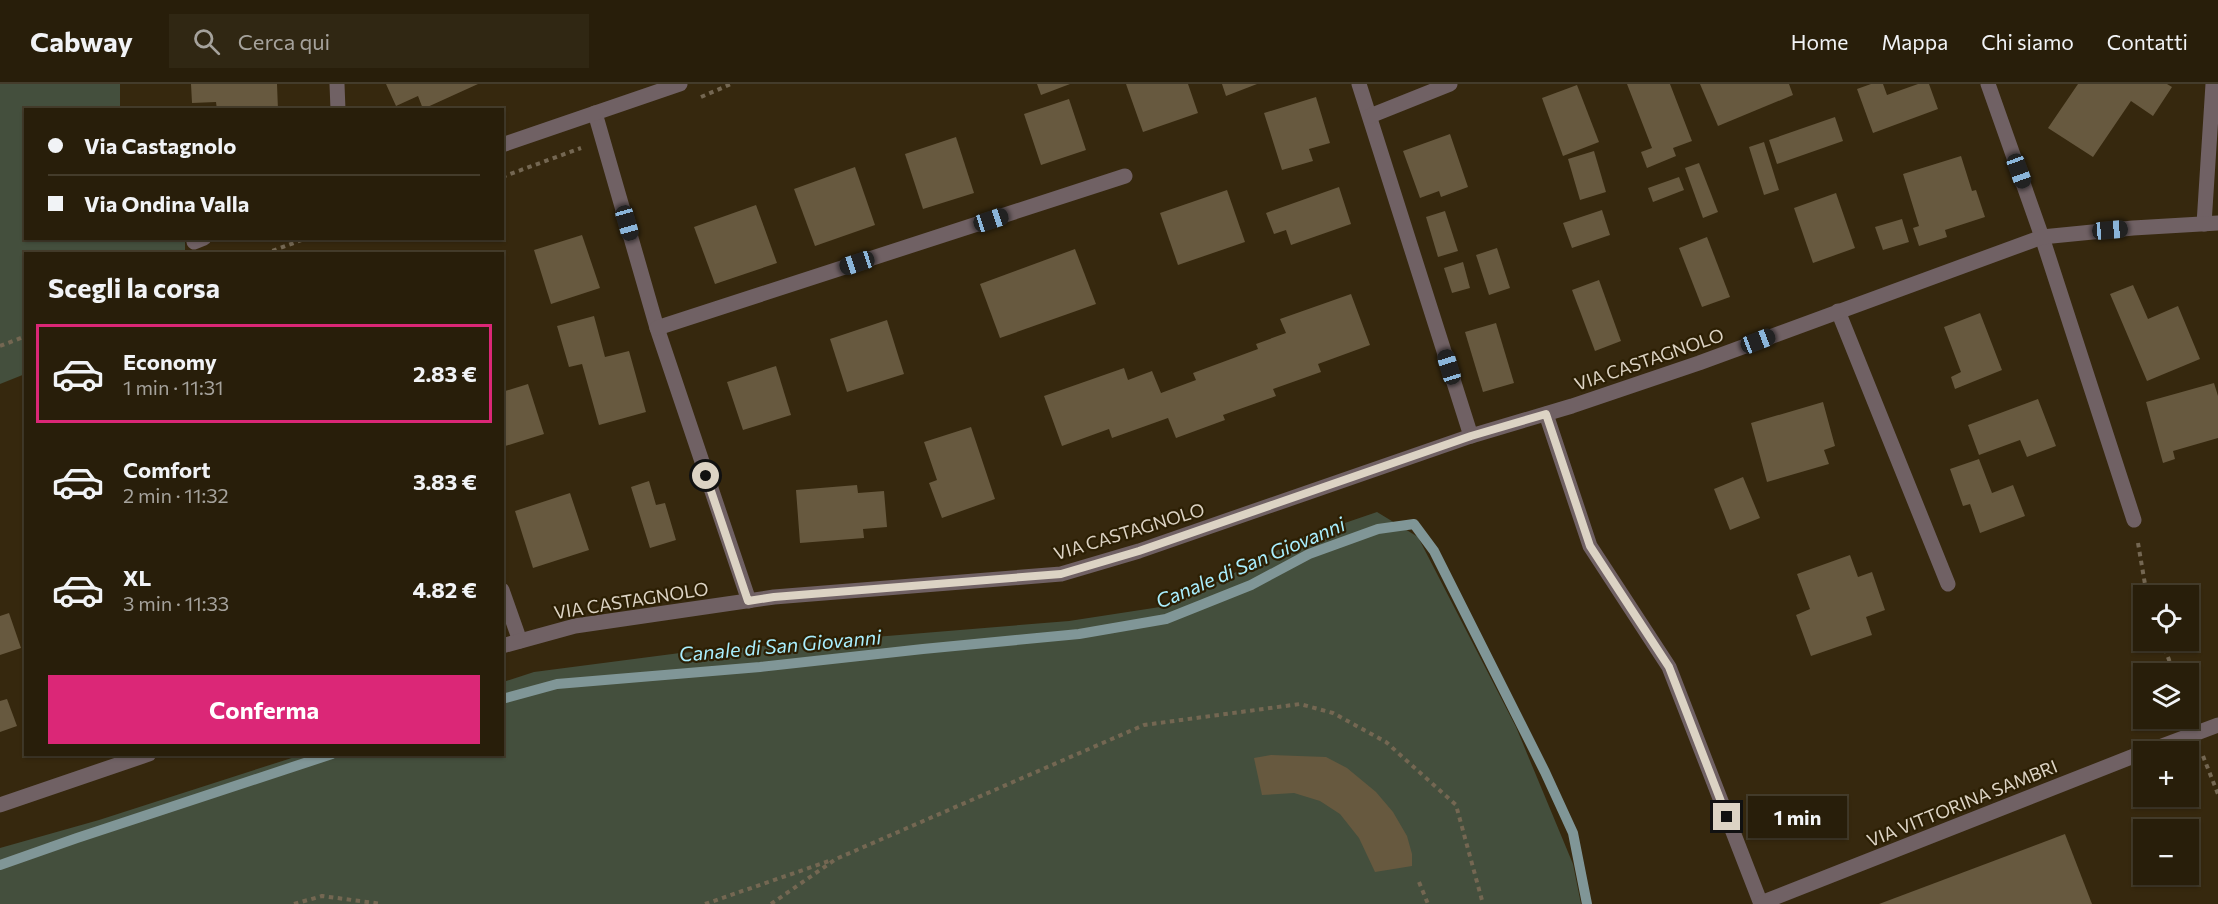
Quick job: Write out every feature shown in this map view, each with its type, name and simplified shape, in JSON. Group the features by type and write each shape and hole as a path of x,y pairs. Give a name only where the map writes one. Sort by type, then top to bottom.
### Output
{"street":[{"path":"337,84 338,108"},
{"path":"504,144 680,84"},
{"path":"1359,84 1471,436"},
{"path":"1370,116 1450,84"},
{"path":"1988,84 2042,237 2134,520"},
{"path":"2211,224 2212,84"},
{"path":"595,113 657,328 748,601"},
{"path":"657,328 1125,176"},
{"name":"VIA CASTAGNOLO","path":"504,645 575,626 774,597 1061,574 1150,548 1471,436 1546,414 1699,363 2042,237 2211,224"},
{"path":"1838,311 1948,584"},
{"path":"1546,414 1590,546 1669,667 1761,903"},
{"path":"504,596 520,641"},
{"name":"VIA VITTORINA SAMBRI","path":"2176,741 2218,725"},
{"path":"0,805 143,756"},
{"name":"VIA VITTORINA SAMBRI","path":"1761,903 2133,757"}],"path":[{"path":"269,252 302,240"},
{"path":"0,346 24,337"},
{"path":"2134,520 2145,585"},
{"path":"705,904 836,858 1143,725 1300,704 1333,713 1386,742 1456,805 1483,904"},
{"path":"2195,734 2218,795"},
{"path":"771,904 836,858"},
{"path":"1419,882 1428,904"},
{"path":"294,904 322,896 382,904"}],"green space":[{"path":"0,84 120,84 120,108 24,108 24,240 185,240 185,252 24,252 24,374 0,384"},
{"path":"1377,512 1418,537 1516,727 1573,864 1581,904 0,904 0,848 99,820 298,756 504,756 504,682 534,672 680,653 1069,621 1173,605 1301,538"}],"building":[{"path":"191,84 277,84 278,108 217,108 216,102 192,103"},
{"path":"386,84 478,84 425,108 423,108 418,96 396,106"},
{"path":"1037,84 1070,84 1041,95"},
{"path":"1126,84 1188,84 1198,113 1143,132"},
{"path":"1222,84 1257,84 1226,96"},
{"path":"1627,84 1670,84 1692,141 1673,148 1676,156 1647,168 1641,152 1652,148"},
{"path":"1700,84 1789,84 1793,95 1718,126"},
{"path":"1871,84 1883,84 1887,95 1918,84 1929,84 1938,109 1873,133 1857,89"},
{"path":"2078,84 2167,84 2172,87 2153,116 2131,101 2093,157 2048,128"},
{"path":"1577,85 1599,142 1563,156 1542,98"},
{"path":"1316,97 1330,143 1309,149 1313,161 1282,170 1264,113"},
{"path":"1069,99 1086,150 1041,165 1024,114"},
{"path":"1835,117 1843,141 1777,164 1769,140"},
{"path":"1450,134 1468,187 1441,197 1439,191 1420,198 1403,151"},
{"path":"956,137 974,193 923,209 905,154"},
{"path":"1764,142 1779,190 1764,195 1749,147"},
{"path":"1594,151 1606,192 1580,200 1568,159"},
{"path":"1961,156 1972,191 1976,190 1985,217 1945,230 1947,237 1919,246 1913,228 1919,226 1903,174"},
{"path":"1699,163 1718,212 1703,218 1685,168"},
{"path":"855,167 875,225 815,246 794,189"},
{"path":"1679,177 1684,190 1653,202 1648,188"},
{"path":"1339,187 1351,224 1291,245 1286,230 1274,234 1266,213"},
{"path":"1227,190 1245,242 1178,265 1160,213"},
{"path":"1836,193 1855,248 1813,263 1794,208"},
{"path":"756,205 777,263 715,284 694,227"},
{"path":"1602,210 1610,235 1572,248 1563,223"},
{"path":"1445,211 1458,251 1438,257 1426,217"},
{"path":"1902,219 1909,242 1883,250 1875,227"},
{"path":"582,235 600,288 551,304 534,250"},
{"path":"1707,237 1730,297 1702,307 1679,248"},
{"path":"1497,248 1510,288 1489,295 1476,255"},
{"path":"1075,249 1096,304 1000,338 980,284"},
{"path":"1463,262 1470,288 1452,293 1444,268"},
{"path":"1599,280 1621,341 1595,351 1572,290"},
{"path":"2133,285 2148,319 2178,306 2200,359 2147,381 2110,294"},
{"path":"1351,294 1370,345 1318,364 1321,372 1273,389 1276,396 1223,415 1225,420 1176,438 1168,418 1112,438 1109,429 1062,446 1044,396 1124,368 1128,380 1152,371 1161,393 1196,380 1193,373 1258,349 1256,344 1286,333 1280,319"},
{"path":"1980,313 2002,370 1955,389 1951,377 1961,372 1944,327"},
{"path":"594,316 605,357 629,351 646,412 599,425 582,364 569,367 557,326"},
{"path":"887,320 904,374 847,392 830,339"},
{"path":"1496,323 1514,383 1483,392 1465,332"},
{"path":"776,366 791,415 743,430 727,382"},
{"path":"2214,383 2218,396 2218,438 2173,451 2175,459 2163,463 2146,402"},
{"path":"528,384 544,434 504,446 504,391"},
{"path":"2038,399 2056,446 2027,457 2020,440 1979,455 1968,425"},
{"path":"1823,402 1835,446 1824,450 1829,464 1767,482 1751,423"},
{"path":"971,427 995,499 942,518 929,483 937,480 924,442"},
{"path":"1979,459 1992,493 2013,485 2025,516 1980,533 1970,504 1963,506 1950,469"},
{"path":"1743,477 1760,518 1730,530 1714,489"},
{"path":"649,481 656,505 665,503 676,540 650,548 631,487"},
{"path":"857,485 858,493 884,491 887,527 863,529 864,538 800,543 796,490"},
{"path":"570,493 589,550 533,568 515,511"},
{"path":"1850,555 1858,577 1872,572 1885,610 1866,617 1872,635 1811,656 1796,615 1810,609 1797,574"},
{"path":"9,613 21,648 0,655 0,616"},
{"path":"7,699 17,726 0,732 0,701"},
{"path":"1271,755 1326,757 1347,768 1376,792 1393,812 1407,836 1412,854 1412,866 1375,872 1359,838 1340,814 1320,801 1294,793 1262,795 1254,758"},
{"path":"2065,834 2092,904 1879,904"}],"waterway":[{"name":"Canale di San Giovanni","path":"504,698 557,684 760,667 1079,634 1166,619 1251,585 1309,554 1378,529 1414,524 1434,551 1545,772 1573,833 1587,904"},
{"name":"Canale di San Giovanni","path":"0,865 326,756"}],"route":[{"path":"706,476 748,601 1061,574 1139,551 1471,436 1546,414 1590,546 1669,667 1727,817"}]}
